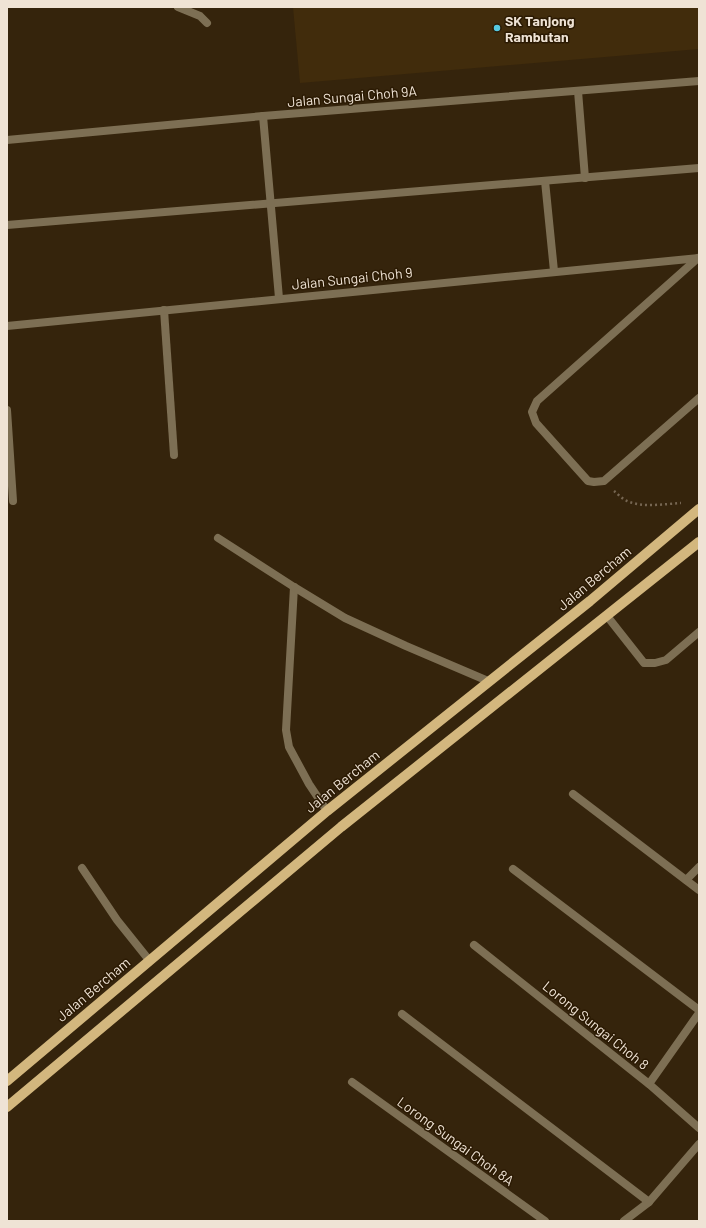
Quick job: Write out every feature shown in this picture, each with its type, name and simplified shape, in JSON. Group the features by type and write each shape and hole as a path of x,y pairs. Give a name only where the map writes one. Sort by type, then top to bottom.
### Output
{"main road":[{"name":"Jalan Bercham","path":"7,1081 328,810 590,601 699,509"},
{"path":"7,1107 341,826 699,542"}],"street":[{"path":"178,7 200,16 207,23"},
{"name":"Jalan Sungai Choh 9A","path":"7,140 263,116 699,81"},
{"path":"578,91 585,178"},
{"path":"263,116 279,298"},
{"path":"7,225 699,168"},
{"path":"545,181 554,271"},
{"path":"698,258 537,401 532,412 536,423 588,481 594,482 604,481 699,398"},
{"name":"Jalan Sungai Choh 9","path":"7,326 279,298 698,258"},
{"path":"164,310 174,456"},
{"path":"7,410 13,501"},
{"path":"218,538 345,618 488,681"},
{"path":"294,587 286,730 288,747 309,784 328,810"},
{"path":"607,616 644,663 655,663 666,660 699,632"},
{"path":"573,794 699,890"},
{"path":"686,880 699,867"},
{"path":"82,868 117,920 149,960"},
{"path":"513,869 699,1011 649,1084"},
{"name":"Lorong Sungai Choh 8","path":"474,945 649,1084 699,1128"},
{"path":"402,1014 649,1202"},
{"name":"Lorong Sungai Choh 8A","path":"352,1082 545,1221"},
{"path":"624,1221 649,1202 699,1144"}],"path":[{"path":"604,481 625,501 636,504 654,505 684,502"}],"shaded area":[{"name":"SK Tanjong Rambutan","path":"293,7 699,7 699,49 300,83"}],"place":[{"name":"SK Tanjong Rambutan","path":"497,28"}]}
